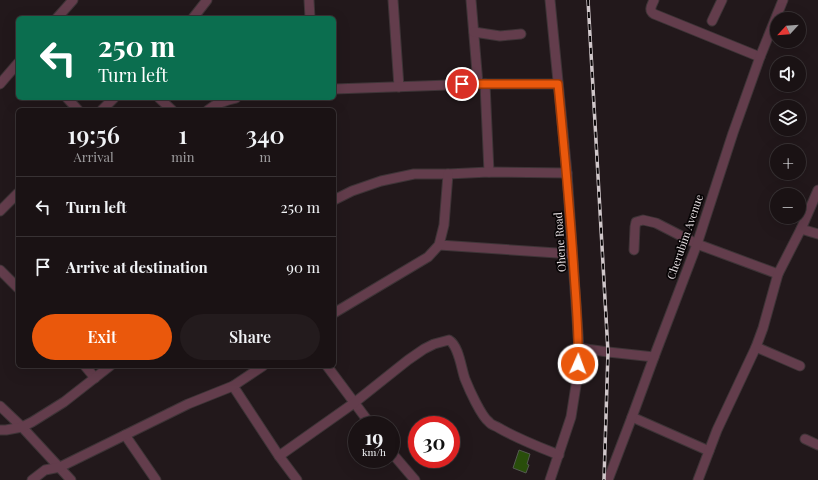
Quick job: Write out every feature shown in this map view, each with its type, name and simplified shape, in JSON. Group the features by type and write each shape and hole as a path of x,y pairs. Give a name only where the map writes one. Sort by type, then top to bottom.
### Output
{"street":[{"path":"59,16 73,0"},
{"path":"195,16 207,0"},
{"path":"309,0 310,16"},
{"path":"393,0 399,86"},
{"path":"471,0 481,84 489,172"},
{"name":"Ohene Road","path":"550,0 567,173 579,348 577,379 571,417 550,480"},
{"path":"654,0 650,8 654,14 760,57"},
{"path":"712,21 722,0"},
{"name":"Cherubim Avenue","path":"608,480 697,244 733,133 760,57 783,0"},
{"path":"474,32 500,36 521,34"},
{"path":"0,84 16,65"},
{"path":"336,89 481,84 558,84"},
{"path":"69,100 76,108"},
{"path":"104,108 112,100"},
{"path":"161,100 170,108"},
{"path":"210,108 226,100"},
{"path":"336,199 352,191 381,181 414,174 489,172 567,173"},
{"path":"336,312 428,257 439,245 444,225 448,174"},
{"path":"698,480 717,430 756,347 763,328 778,274 801,229 818,190"},
{"path":"0,210 16,195"},
{"path":"634,250 636,222 643,220 656,223 697,244 778,274"},
{"path":"801,229 818,234"},
{"path":"439,245 572,254"},
{"path":"0,270 16,286"},
{"path":"279,456 354,403 408,360 434,344 448,340 452,342 456,348 465,380 475,401 489,423 511,435 559,455"},
{"path":"756,347 800,366"},
{"path":"579,348 654,357"},
{"path":"87,368 95,378"},
{"path":"0,430 22,427 32,422 64,402 108,368"},
{"path":"32,480 45,470 60,467 188,404 233,386 260,368"},
{"path":"328,368 363,416"},
{"path":"233,386 279,456 297,480"},
{"path":"0,406 72,480"},
{"path":"632,417 709,450"},
{"path":"125,435 156,480"},
{"path":"805,439 818,445"},
{"path":"400,463 414,480"}],"building":[{"path":"519,450 530,454 527,464 529,465 526,473 513,468"}],"railway":[{"path":"588,0 608,352 604,480"}],"route":[{"path":"462,84 558,84 567,173 579,348 578,364"}]}
